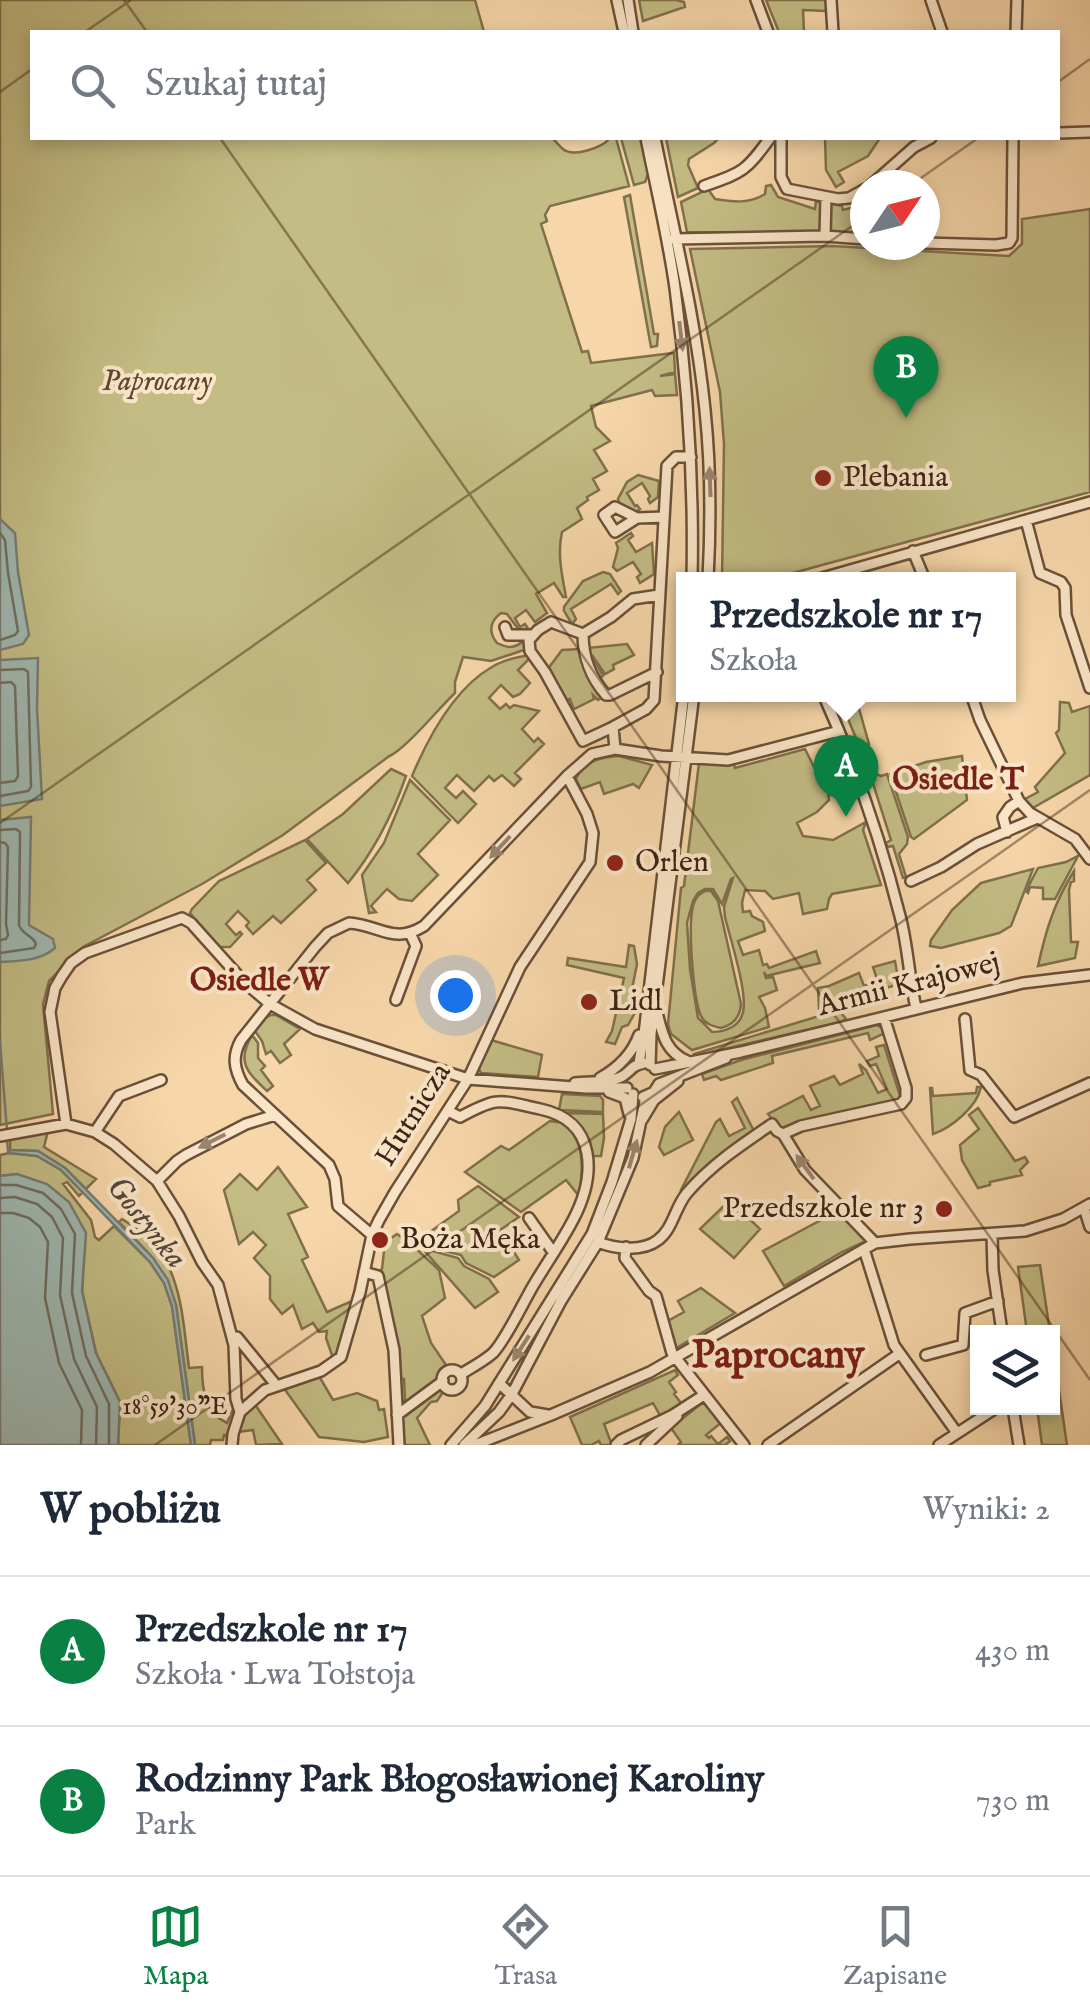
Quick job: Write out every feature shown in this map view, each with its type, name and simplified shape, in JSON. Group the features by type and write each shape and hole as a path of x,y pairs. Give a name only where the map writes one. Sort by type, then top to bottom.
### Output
{"street":[{"path":"617,0 624,30"},
{"path":"628,0 633,30"},
{"path":"756,0 767,30"},
{"path":"831,0 832,30"},
{"path":"930,0 941,30"},
{"path":"1016,0 1016,30"},
{"path":"1060,132 1090,132"},
{"path":"646,140 697,346 706,410 708,572"},
{"path":"655,140 671,239 687,390 692,572"},
{"path":"704,186 748,168 769,140"},
{"path":"781,140 784,186 826,197 850,197"},
{"path":"888,170 927,140"},
{"path":"940,243 996,245 1012,238 1013,140"},
{"path":"825,236 826,197"},
{"path":"671,239 850,238"},
{"path":"584,634 551,622 529,640 530,651 582,742 646,709 654,700 667,466 676,457 691,457"},
{"path":"843,572 1090,502"},
{"path":"637,518 664,516"},
{"path":"692,519 704,524 710,519"},
{"path":"1026,520 1040,573 1066,588 1066,615 1090,688"},
{"path":"692,552 704,548 709,552"},
{"path":"913,551 922,572"},
{"path":"584,634 633,599 659,596"},
{"path":"505,626 508,635 533,634"},
{"path":"584,634 583,651 606,695 657,672"},
{"path":"648,1066 682,757 684,702"},
{"path":"648,1066 644,1023 692,702"},
{"path":"827,702 892,886 902,921 916,1008"},
{"path":"974,702 1019,802 1037,818 1075,839 1090,860"},
{"path":"613,727 614,749"},
{"path":"372,1235 338,1206 335,1178 329,1166 236,1074 235,1050 240,1040 314,947 342,924 355,923 399,935 410,933 433,918 592,754 614,749 728,760 839,730"},
{"name":"Hutnicza","path":"240,1412 276,1384 321,1371 341,1357 372,1235 394,1192 468,1079 520,968 590,862 593,833 567,776"},
{"path":"1007,832 1003,817 1019,802"},
{"path":"911,882 977,844 1037,818"},
{"path":"66,1124 50,1012 62,976 85,953 182,918 191,922 236,974 270,1004 315,1029 468,1079 593,1085 646,1097"},
{"path":"396,1000 416,946 410,933"},
{"name":"Armii Krajowej","path":"659,1084 692,1066 741,1052 1023,983 1090,975"},
{"path":"642,1120 662,1092 692,1066 668,1047 655,1004"},
{"path":"783,1134 801,1126 901,1104 906,1088 884,1017"},
{"path":"964,1018 970,1070 981,1075 1014,1116 1090,1084"},
{"path":"593,1085 624,1059 644,1023"},
{"path":"464,1445 512,1394 561,1301 598,1242 628,1172 646,1097 659,1084 658,1074 648,1066 631,1067 619,1078 593,1085"},
{"name":"Armii Krajowej","path":"648,1066 692,1066"},
{"path":"451,1445 485,1406 592,1234 606,1204 631,1119 626,1074"},
{"path":"95,1132 119,1096 161,1080"},
{"path":"593,1085 625,1098 629,1110 625,1136"},
{"path":"397,1415 442,1381 450,1389 458,1388 461,1374 494,1352 574,1218 585,1184 587,1154 578,1128 556,1112 500,1100 491,1100 460,1117 448,1111"},
{"path":"157,1182 177,1161 198,1148 246,1124 275,1115"},
{"path":"0,1136 66,1124 95,1132 135,1160 157,1182 218,1285 234,1338 240,1412 232,1445"},
{"path":"598,1242 641,1247 657,1241 684,1196 717,1162 772,1124 783,1134 805,1170 875,1244"},
{"path":"475,1445 551,1416 676,1358 875,1244 910,1238 1024,1232 1087,1206 1090,1227"},
{"path":"529,1218 553,1252"},
{"path":"992,1235 1001,1325"},
{"path":"626,1247 624,1258 656,1296 668,1344 676,1358 744,1445"},
{"path":"864,1249 894,1346 957,1432"},
{"path":"364,1272 378,1276 394,1350 399,1445"},
{"path":"926,1355 964,1345 965,1314 998,1301"},
{"path":"234,1338 276,1384"},
{"path":"768,1445 899,1354"},
{"path":"530,1362 523,1389 530,1412"},
{"path":"499,1383 530,1412 551,1416"},
{"path":"646,1445 704,1394"},
{"path":"485,1406 480,1431 490,1439"},
{"path":"616,1445 682,1410"},
{"path":"939,1445 985,1415"},
{"path":"1014,1415 1019,1445"}],"green space":[{"path":"0,0 475,0 483,30 30,30 30,140 554,140 563,149 574,152 617,140 629,186 550,206 545,215 547,221 541,224 582,352 588,351 591,363 674,353 675,372 660,376 675,374 677,395 655,396 652,390 591,406 596,427 610,441 594,450 607,471 593,479 599,490 577,508 582,519 562,532 560,556 566,597 554,583 536,594 547,613 535,622 526,610 515,618 520,627 525,624 529,630 522,634 507,614 501,613 492,627 497,643 511,647 523,641 527,649 491,661 463,657 455,693 396,752 283,835 202,884 83,947 49,981 43,1004 53,1114 0,1125"},
{"path":"639,0 676,0 684,2 685,7 643,21"},
{"path":"766,0 827,0 826,11 803,10 804,30 778,30"},
{"path":"622,140 642,140 649,171 645,182 634,185"},
{"path":"666,140 717,140 689,159 698,188 678,197"},
{"path":"825,140 879,140 868,156 838,172 844,182 836,187 826,170"},
{"path":"771,185 778,197 815,209 816,201 842,206 843,210 850,208 850,234 687,232 681,202 708,189 715,199 747,201 765,194 766,186"},
{"path":"630,195 654,334 658,334 657,346 651,347 624,197"},
{"path":"1090,209 1090,492 797,572 722,572 724,444 720,392 690,249 832,246 850,247 850,260 940,260 940,252 1009,256 1022,244 1022,219"},
{"path":"638,475 659,481 658,497 650,503 642,483 627,493 640,509 635,513 620,506 618,499 627,482"},
{"path":"631,533 633,536 628,540 636,552 652,543 654,574 640,583 637,577 641,574 633,562 617,571 613,567 616,543"},
{"path":"603,572 610,574 621,591 618,594 611,584 571,609 576,619 572,624 564,607 583,581"},
{"path":"627,644 634,655 613,665 614,669 605,674 592,655 603,676 598,680 587,648"},
{"path":"580,649 603,697 598,700 593,695 594,699 570,711 570,699 565,701 547,670 562,650"},
{"path":"530,655 518,670 530,683 520,694 513,697 501,685 489,698 500,709 506,704 510,708 514,705 539,711 522,729 534,742 538,738 544,744 515,773 521,779 514,786 502,775 494,781 489,776 474,791 457,775 445,788 456,798 463,791 476,804 458,823 412,776 435,730 466,688 496,665"},
{"path":"841,702 858,705 869,744 854,750 852,746 858,743"},
{"path":"1060,702 1069,703 1072,712 1090,706 1090,775 1031,809 1025,799 1038,792 1035,787 1065,753 1056,733"},
{"path":"805,749 827,784 829,800 797,823 803,836 833,840 866,822 863,830 881,885 832,894 827,909 803,914 799,893 773,899 765,891 745,890 743,912 750,911 763,922 765,931 738,941 743,955 759,950 763,965 769,968 816,951 820,963 766,976 764,972 766,978 773,977 777,990 759,997 769,1027 692,1050 671,1034 668,1024 681,888 699,763 733,762 735,768","holes":["733,878 724,907 744,1003 736,1024 712,1032 698,1018 687,923 698,893 713,889 722,904"]},
{"path":"619,756 652,765 639,788 633,784 604,794 600,782 581,789 576,779 583,768 599,759"},
{"path":"962,756 967,800 914,839 890,774"},
{"path":"391,769 406,776 401,791 375,845 348,883 307,839 343,814"},
{"path":"887,774 908,837 899,854 906,877 903,878 893,846 887,847 891,840 871,777 864,777"},
{"path":"410,780 450,820 418,854 438,875 412,901 399,899 387,889 371,906 376,912 369,913 362,875 384,843"},
{"path":"305,840 326,863 307,880 316,890 281,923 273,916 253,934 246,926 249,922 238,911 226,924 236,935 242,934 230,947 219,947 190,913 192,909 219,881"},
{"path":"1078,856 1055,899 1043,899 1043,888 1030,887 1026,891 1038,868"},
{"path":"1033,869 1011,926 999,933 941,948 930,946 952,910 981,883"},
{"path":"1074,871 1069,890 1071,942 1078,942 1075,958 1038,966 1052,917"},
{"path":"711,891 718,901 741,1004 735,1020 721,1028 701,1016 693,977 692,912 696,898"},
{"path":"629,945 634,946 637,964 632,989 636,1011 628,1025 622,1027 615,1044 606,1042 624,978 567,965 568,958 626,967"},
{"path":"895,961 899,984 819,1008 818,988 859,973 864,986 878,982 873,967"},
{"path":"839,1010 846,1019 840,1022 694,1054"},
{"path":"271,1015 300,1029 284,1044 291,1055 280,1063 271,1051 266,1054 255,1031"},
{"path":"877,1025 883,1034 870,1040 868,1033 772,1056 773,1063 721,1080 716,1076 704,1080 702,1074 741,1060"},
{"path":"252,1035 258,1043 258,1058 265,1066 261,1070 273,1086 267,1091 244,1060"},
{"path":"491,1040 542,1055 538,1077 481,1073 478,1067"},
{"path":"884,1045 899,1102 783,1132 768,1114 803,1096 811,1110 820,1106 810,1086 834,1076 840,1085 863,1074 859,1064 878,1093 887,1089 876,1064 870,1066 867,1061 879,1056 876,1047"},
{"path":"977,1087 981,1087 979,1095 969,1109 933,1134 930,1088 933,1096 976,1093"},
{"path":"562,1094 600,1096 603,1112 559,1110"},
{"path":"737,1098 755,1133 717,1158 685,1192 681,1190 716,1122 720,1119 729,1136 745,1128 732,1102"},
{"path":"978,1108 1015,1161 1025,1157 1028,1162 1020,1170 1022,1175 978,1188 962,1160 960,1145 979,1129 969,1115"},
{"path":"679,1112 693,1140 664,1155 659,1147 665,1127"},
{"path":"565,1113 603,1114 601,1156 589,1156 580,1129"},
{"path":"558,1117 578,1143 582,1174 579,1196 566,1180 521,1212 465,1172 501,1146 509,1150 550,1121 557,1122"},
{"path":"48,1131 44,1147 96,1179 86,1189 65,1168 38,1151 10,1150 10,1137"},
{"path":"0,1155 37,1156 61,1170 83,1192 79,1196 67,1182 63,1184 91,1220 95,1237 99,1240 114,1226 150,1262 164,1283 172,1306 191,1445 118,1445 120,1402 96,1353 82,1291 83,1279 17,1174 0,1176"},
{"path":"278,1167 307,1207 288,1214 308,1257 302,1260 327,1312 352,1301 339,1352 333,1358 327,1331 319,1332 313,1323 302,1329 293,1305 282,1314 270,1299 270,1276 254,1258 266,1245 253,1232 239,1244 224,1190 240,1174 257,1190"},
{"path":"478,1186 519,1217 500,1230 519,1260 494,1277 466,1263 461,1255 420,1245 432,1237 430,1232 459,1211 458,1200"},
{"path":"730,1200 760,1229 734,1258 700,1229"},
{"path":"838,1211 866,1241 784,1286 763,1251"},
{"path":"122,1219 139,1230 165,1259 179,1298 189,1368 202,1367 209,1407 227,1423 232,1411 237,1414 229,1436 224,1435 223,1440 195,1445 176,1305 153,1258 119,1222"},
{"path":"397,1234 439,1270 445,1298 422,1316 431,1343 446,1365 440,1369 435,1384 402,1408 404,1379 399,1379 378,1273 382,1269 385,1242"},
{"path":"422,1248 458,1258 464,1266 489,1279 498,1292 475,1308"},
{"path":"1040,1265 1049,1325 1026,1325 1018,1267"},
{"path":"701,1288 735,1313 673,1350 666,1322 684,1312 678,1301"},
{"path":"675,1370 678,1375 669,1382 681,1408 662,1419 653,1403 604,1424 612,1445 601,1445 599,1441 582,1445 570,1417"},
{"path":"319,1376 333,1400 357,1393 377,1401 379,1410 384,1409 388,1437 364,1442 319,1437 283,1387"},
{"path":"439,1389 443,1392 437,1401 431,1402 417,1418 430,1445 402,1445 400,1418"},
{"path":"1060,1397 1067,1445 1042,1445 1038,1415 1060,1415"},
{"path":"703,1402 722,1422 706,1435 718,1444 727,1437 730,1441 725,1445 678,1445 681,1442 671,1428"},
{"path":"254,1403 282,1444 256,1445 253,1430 238,1432"}],"water":[{"path":"0,519 15,533 29,635 23,644 0,650"},
{"path":"38,658 42,799 0,806 0,660"},
{"path":"31,817 29,925 53,939 55,948 36,958 0,962 0,820"},
{"path":"38,1151 65,1168 153,1258 168,1280 176,1305 195,1445 191,1445 172,1306 164,1283 150,1262 61,1170 37,1156 9,1153"},
{"path":"17,1174 47,1184 69,1202 86,1233 82,1291 96,1353 120,1402 118,1445 0,1445 0,1176"}],"waterway":[{"path":"0,1042 7,1131"},
{"path":"7,1140 8,1152"}],"place":[{"name":"Rodzinny Park Błogosławionej Karoliny","path":"906,418"},
{"name":"Plebania","path":"823,478"},
{"name":"Przedszkole nr 17","path":"846,817"},
{"name":"Orlen","path":"615,863"},
{"name":"Lidl","path":"589,1002"},
{"name":"Przedszkole nr 3","path":"944,1209"},
{"name":"Boża Męka","path":"380,1240"}],"district":[{"name":"Osiedle T","path":"958,780"},
{"name":"Osiedle W","path":"259,981"},
{"name":"Paprocany","path":"778,1356"}],"water label":[{"name":"Gostynka","path":"146,1223"}]}
